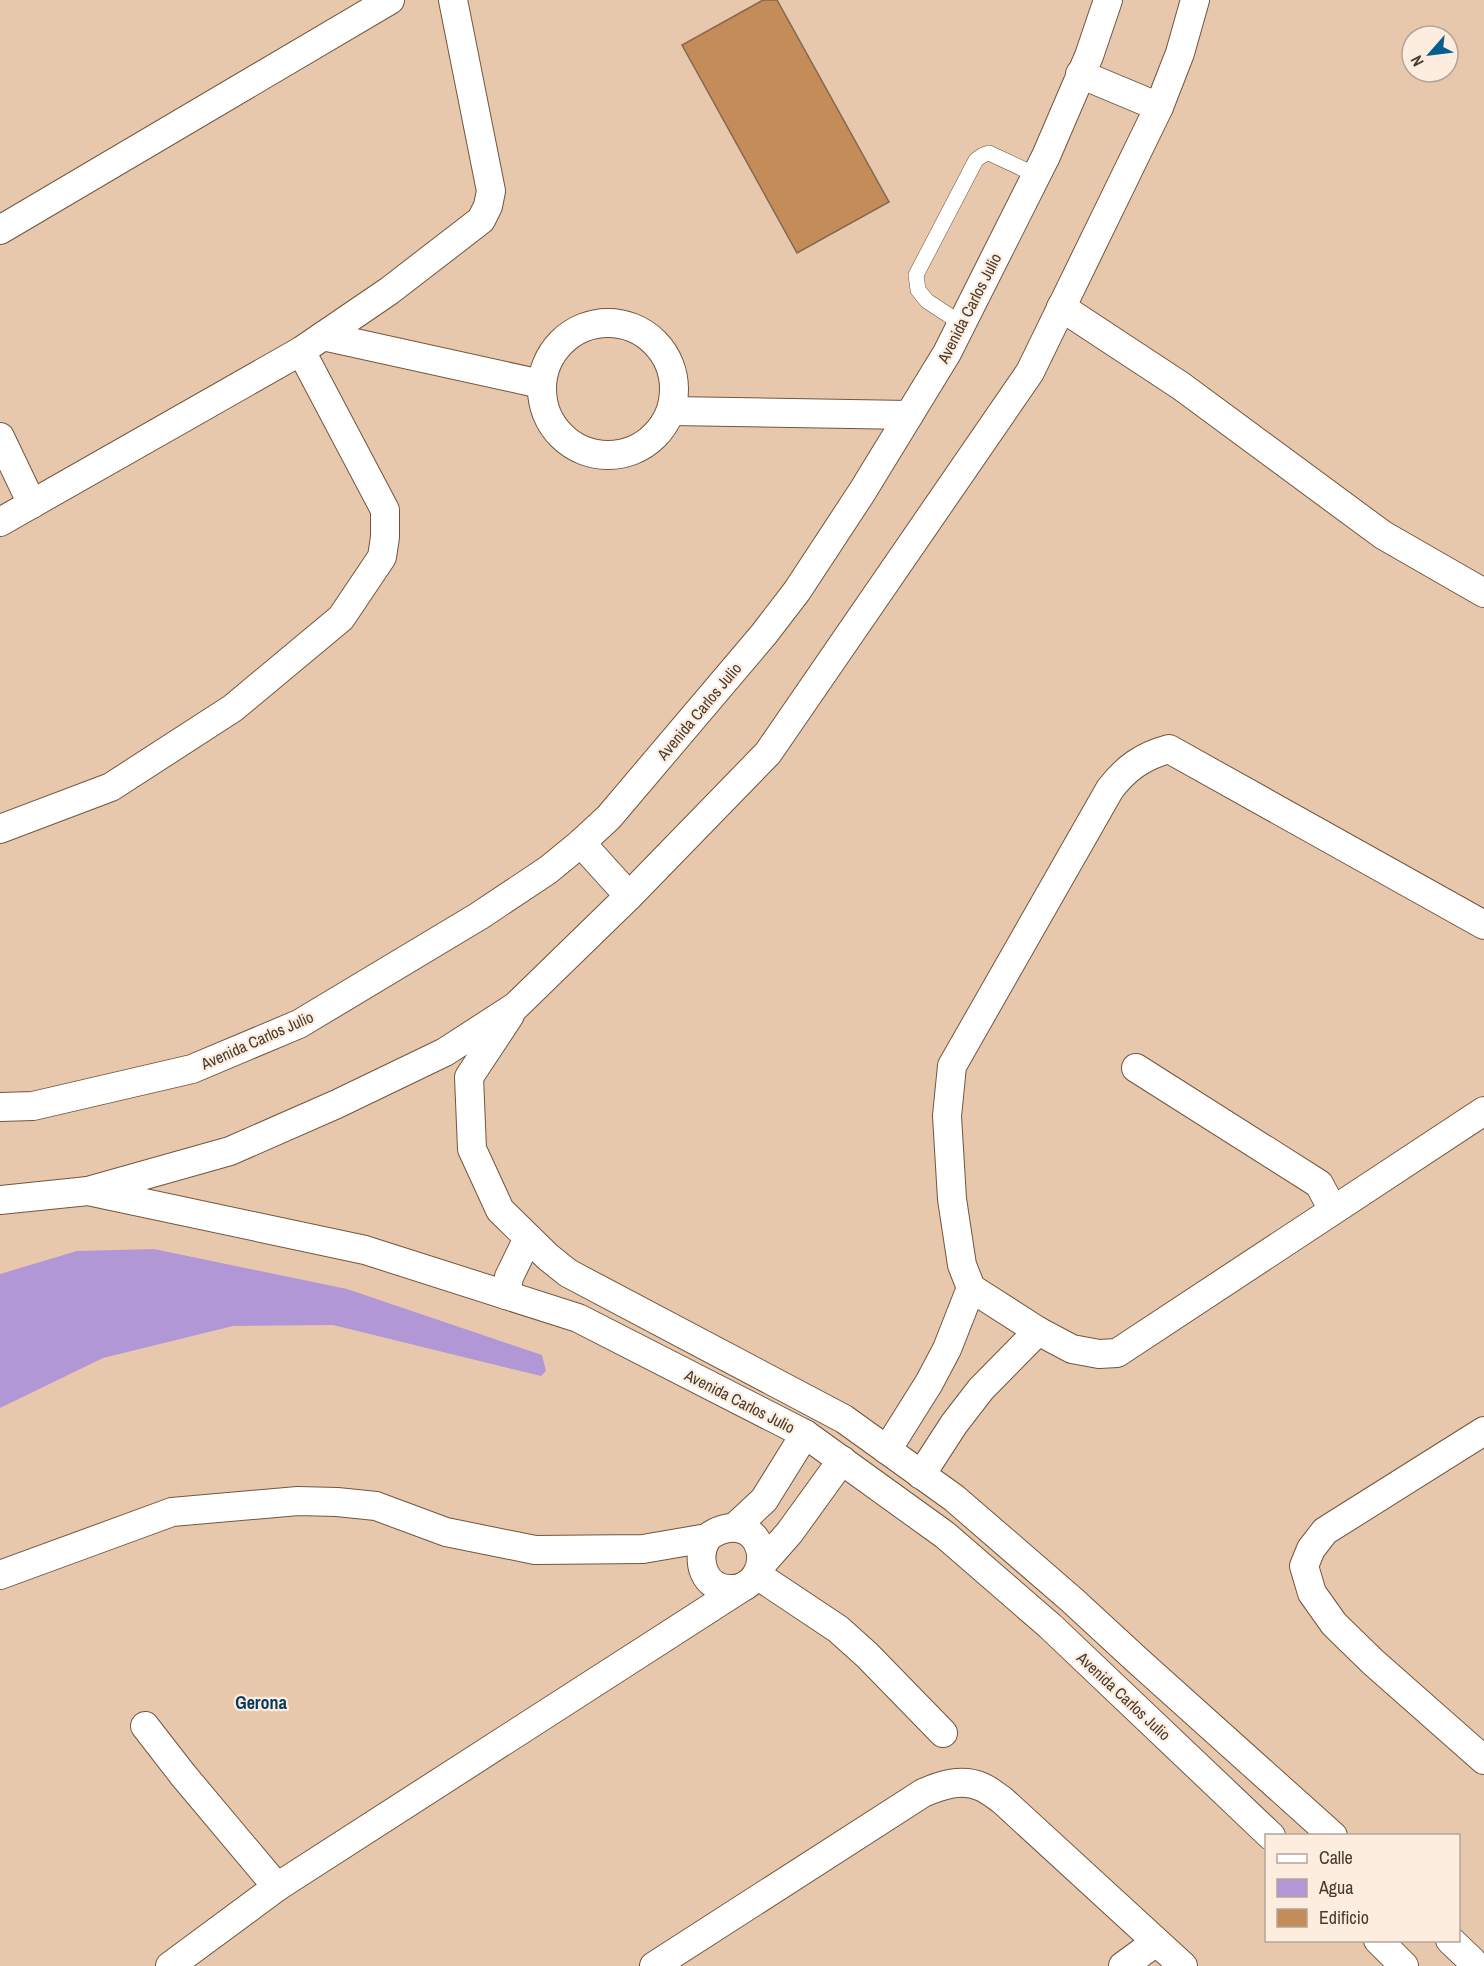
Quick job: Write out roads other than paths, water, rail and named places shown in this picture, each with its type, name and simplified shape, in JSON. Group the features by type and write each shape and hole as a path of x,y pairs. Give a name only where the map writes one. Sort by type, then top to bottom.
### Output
{"street":[{"path":"0,230 390,0"},
{"path":"0,522 312,344 390,291 481,220 488,206 491,191 453,0"},
{"name":"Avenida Carlos Julio","path":"0,1107 33,1106 192,1069 299,1024 479,916 548,870 609,817 798,591 947,353 1036,175 1080,74 1108,0"},
{"name":"Avenida Carlos Julio","path":"0,1200 88,1191 230,1151 337,1104 446,1052 516,1006 629,896 768,753 1030,372 1159,107 1180,53 1195,0"},
{"path":"1080,74 1159,107"},
{"path":"1061,307 1181,386 1383,535 1484,593"},
{"path":"603,322 621,323 639,330 655,341 666,356 673,374 675,393 671,411 662,428 649,442 632,451 614,455 595,454 577,448 562,436 550,421 543,404 541,384 545,366 554,349 567,335 584,326 603,322"},
{"path":"312,344 541,384"},
{"path":"0,829 111,787 233,708 341,618 382,557 385,510 312,344"},
{"path":"671,411 909,415"},
{"path":"0,436 32,504"},
{"path":"887,1450 929,1383 947,1349 970,1288 963,1265 952,1199 947,1116 952,1066 1110,789 1122,774 1153,754 1169,749 1484,925"},
{"path":"581,843 629,896"},
{"name":"Avenida Carlos Julio","path":"516,1006 470,1077 472,1149 500,1210 567,1273 844,1419 954,1498 1072,1600 1331,1834"},
{"path":"1136,1068 1319,1185 1333,1210"},
{"path":"970,1288 1038,1331 1072,1349 1099,1354 1116,1353 1484,1111"},
{"name":"Avenida Carlos Julio","path":"88,1191 365,1250 579,1318 805,1434 945,1535 1050,1626 1269,1834"},
{"path":"506,1295 509,1277 528,1238"},
{"path":"921,1475 954,1424 981,1389 1038,1331"},
{"path":"1484,1431 1325,1531 1311,1549 1304,1566 1312,1593 1334,1624 1373,1662 1484,1760"},
{"path":"735,1527 764,1500 805,1434"},
{"path":"170,1966 277,1887 756,1574 761,1555 759,1545 753,1536 745,1530 724,1527 715,1531 702,1546 700,1557 702,1566 706,1576 713,1583 732,1589 742,1587 756,1574 790,1532 842,1460"},
{"path":"0,1575 172,1512 298,1501 376,1506 446,1532 535,1551 643,1549 707,1538"},
{"path":"756,1574 845,1636 867,1655 943,1734"},
{"path":"1050,1626 1072,1600"},
{"path":"145,1726 277,1887"},
{"path":"669,1962 923,1793 957,1782 981,1786 1002,1800 1183,1966"},
{"path":"1123,1966 1156,1942"},
{"path":"1379,1942 1404,1966"},
{"path":"1451,1942 1474,1961"}],"lane":[{"path":"962,324 927,301 918,291 916,275 976,160 989,153 1036,175"}],"water":[{"path":"154,1249 347,1289 542,1355 546,1371 541,1376 333,1325 233,1326 103,1358 0,1408 0,1274 77,1251"}],"district":[{"name":"Gerona","path":"261,1703"}]}
